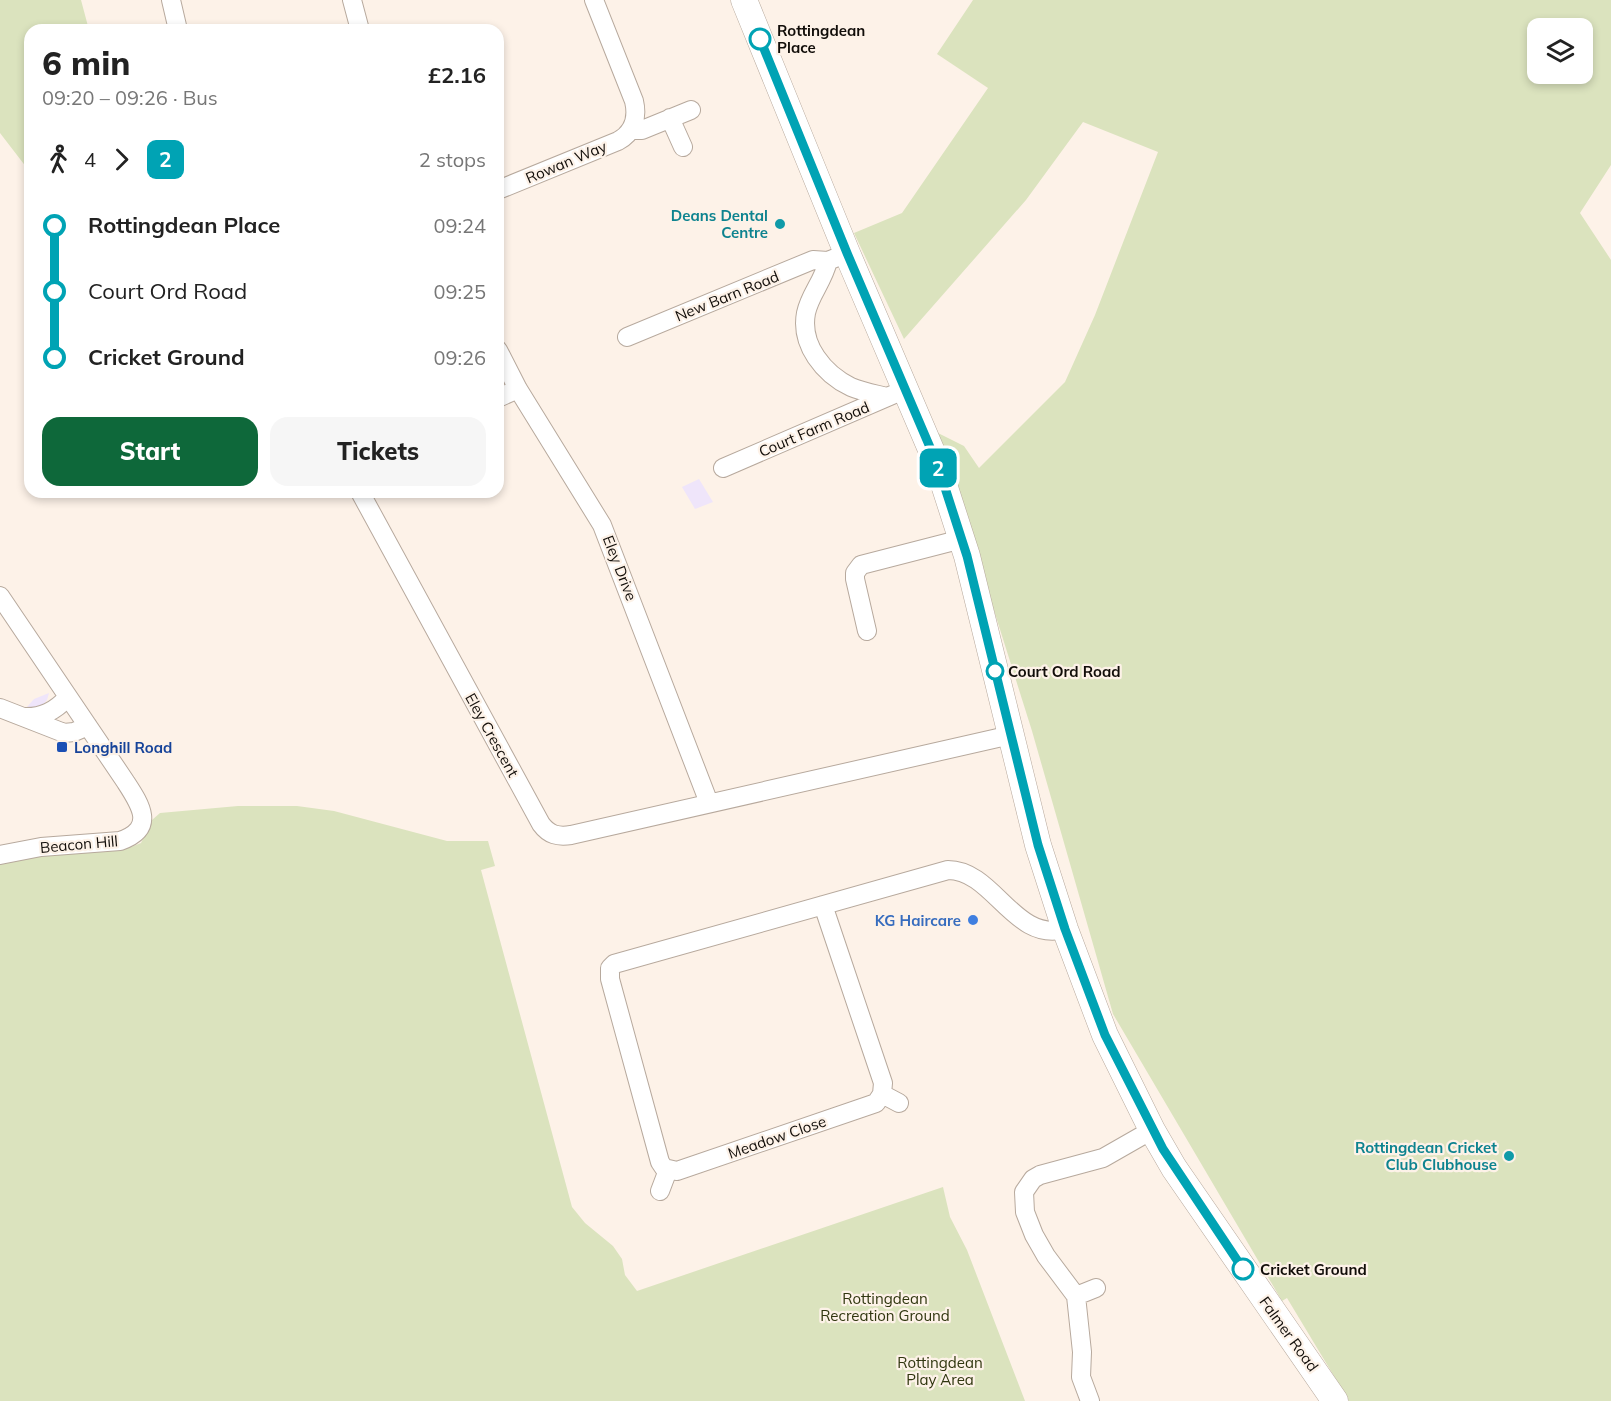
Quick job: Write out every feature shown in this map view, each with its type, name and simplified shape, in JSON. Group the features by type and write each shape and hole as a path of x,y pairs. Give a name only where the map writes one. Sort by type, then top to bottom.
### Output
{"main road":[{"name":"Falmer Road","path":"744,0 837,257 897,393 938,466 962,539 1038,845 1065,929 1105,1035 1152,1130 1180,1177 1335,1401"}],"street":[{"path":"171,0 177,24"},
{"path":"352,0 358,24"},
{"path":"594,0 634,101 636,114 630,130"},
{"name":"Rowan Way","path":"504,188 618,141 630,130 642,130 691,110"},
{"path":"670,118 683,147"},
{"path":"837,257 814,293 806,312 806,331 812,350 823,368 852,387 897,393"},
{"name":"New Barn Road","path":"627,338 813,260 837,257"},
{"name":"Eley Drive","path":"504,362 518,389 602,525 709,803"},
{"path":"504,395 518,389"},
{"name":"Court Farm Road","path":"723,468 897,393"},
{"name":"Eley Crescent","path":"363,498 546,830 555,835 571,835 709,803"},
{"path":"867,631 855,579 855,573 861,565 962,539"},
{"path":"0,596 88,726 74,732 64,733 0,708"},
{"path":"21,717 32,718 47,714 60,706 68,697"},
{"name":"Beacon Hill","path":"0,855 41,847 120,841 132,836 138,830 142,823 142,814 135,797 88,726"},
{"path":"709,803 1011,735"},
{"path":"660,1191 668,1170 660,1162 632,1067 610,979 602,965 614,964 948,870 964,872 1030,925 1051,931 1065,929"},
{"path":"823,905 883,1083 882,1094 899,1104"},
{"name":"Meadow Close","path":"668,1170 677,1171 876,1103 882,1094"},
{"path":"1090,1401 1081,1377 1082,1352 1076,1296 1034,1235 1025,1212 1024,1192 1033,1179 1040,1175 1103,1158 1152,1130"},
{"path":"1076,1296 1096,1288"}],"shaded area":[{"path":"699,479 713,502 695,509 682,487"},
{"path":"49,693 42,706 31,709 27,707 34,699"}],"green space":[{"path":"0,0 81,0 87,24 24,24 24,164 0,133"},
{"path":"973,0 1611,0 1611,165 1580,213 1611,260 1611,1401 1349,1401 1287,1298 1282,1301 1113,1014 1032,731 938,433 964,446 979,468 1065,382 1095,315 1158,152 1083,122 1026,200 904,339 854,233 902,213 988,88 937,54"},
{"path":"238,806 297,806 334,811 447,841 488,841 495,866 481,870 572,1207 585,1223 613,1246 622,1259 625,1275 637,1291 943,1187 950,1217 967,1250 1025,1401 0,1401 0,864 32,856 131,847 141,843 152,820 160,813"}],"bus line":[{"name":"2","path":"760,39 847,253 938,466 967,556 1038,845 1065,929 1105,1035 1152,1130 1174,1168 1243,1269"}],"place":[{"name":"Rottingdean Place","path":"760,39"},
{"name":"Deans Dental Centre","path":"780,224"},
{"name":"Court Ord Road","path":"995,671"},
{"name":"Longhill Road","path":"62,747"},
{"name":"KG Haircare","path":"973,920"},
{"name":"Rottingdean Cricket Club Clubhouse","path":"1509,1156"},
{"name":"Cricket Ground","path":"1243,1269"}],"park label":[{"name":"Rottingdean Recreation Ground","path":"885,1306"},
{"name":"Rottingdean Play Area","path":"940,1370"}]}
